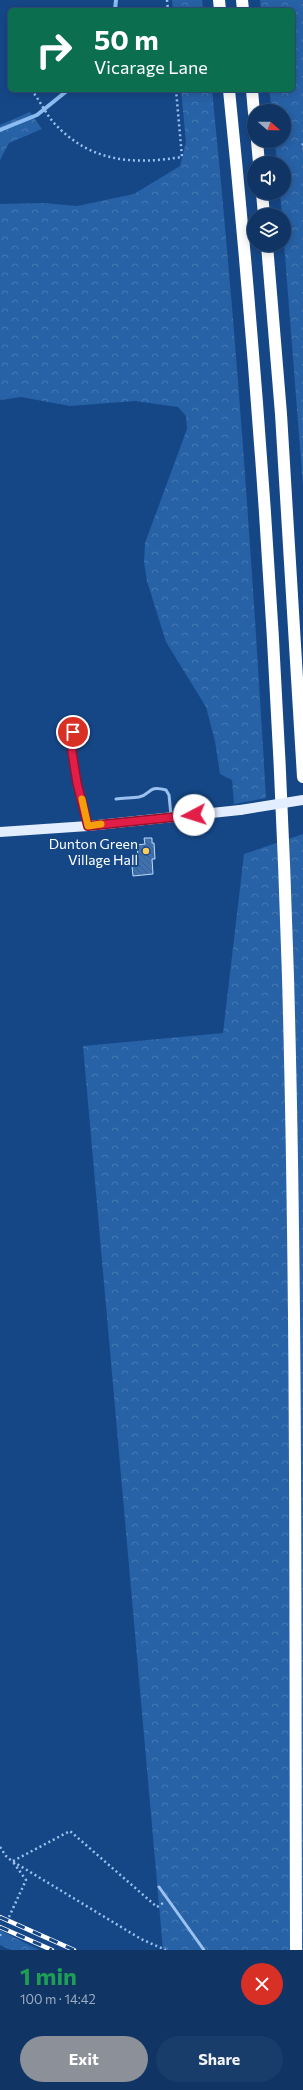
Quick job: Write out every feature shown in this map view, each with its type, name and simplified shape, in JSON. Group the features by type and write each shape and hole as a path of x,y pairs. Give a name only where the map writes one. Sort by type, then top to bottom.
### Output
{"highway":[{"path":"229,92 250,320 267,543 281,785 288,977 293,1306 296,1950"},
{"path":"252,92 253,104"},
{"path":"268,252 281,414 303,777"}],"main road":[{"path":"0,832 88,826 240,810 303,800"}],"street":[{"path":"73,732 72,752 77,783 88,826"}],"lane":[{"path":"116,799 141,796 150,789 157,788 166,790 169,795 172,817"},
{"path":"159,1887 167,1901 204,1950"}],"path":[{"path":"32,92 48,115 73,141 112,159 134,162 182,157 176,92"},
{"path":"12,1861 70,1830 158,1907 167,1901"},
{"path":"0,1847 6,1856 12,1861 141,1939 166,1950"},
{"path":"9,1917 26,1880 12,1861"}],"green space":[{"path":"172,0 202,0 203,8 173,8"},
{"path":"260,0 303,0 303,486 285,252 291,252 291,208 281,208 281,200 291,200 291,156 276,156 276,148 291,148 291,104 271,104 269,92 295,92 295,8 261,8"},
{"path":"181,92 212,92 229,267 243,444 266,798 234,804 232,780 220,774 215,741 206,707 166,642 147,581 144,562 145,543 187,429 186,416 178,407 135,401 70,406 21,397 0,400 0,204 43,203 77,206 134,194 180,166 186,142"},
{"path":"30,112 42,129 9,143 0,160 0,125"},
{"path":"303,834 303,1950 163,1950 83,1046 223,1033 244,854"},
{"path":"0,1930 39,1950 11,1950 0,1945"}],"building":[{"name":"Dunton Green Village Hall","path":"144,838 152,838 152,843 154,843 155,859 152,859 153,874 133,876 131,857 138,857 137,845 145,844"}],"waterway":[{"path":"115,8 116,0"},
{"path":"0,130 37,115 66,92"}],"railway":[{"path":"0,1917 74,1950"},
{"path":"0,1927 52,1950"}],"slow traffic":[{"path":"82,799 88,826 101,824"}],"place":[{"name":"Dunton Green Village Hall","path":"146,851"}],"route":[{"path":"73,732 72,752 77,783 85,808 88,826 194,815"}]}
